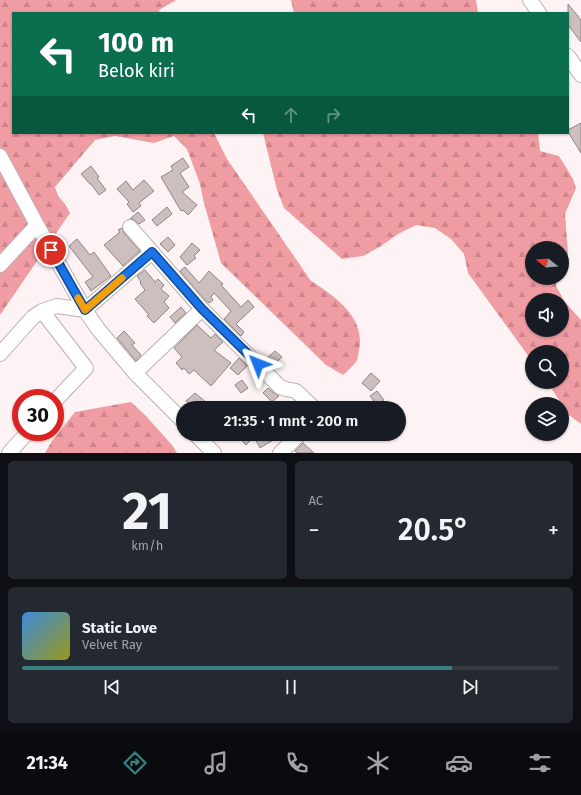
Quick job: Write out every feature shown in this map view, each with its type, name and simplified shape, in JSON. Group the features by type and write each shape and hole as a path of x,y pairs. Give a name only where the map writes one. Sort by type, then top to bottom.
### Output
{"street":[{"path":"530,0 538,12"},
{"path":"569,57 581,75"},
{"path":"0,156 85,310 98,329 135,374 176,414"},
{"path":"0,265 37,225"},
{"path":"130,227 202,309 280,387 296,391 307,401"},
{"path":"0,354 33,317 42,311 57,306 85,310 152,252"},
{"path":"135,374 202,309"},
{"path":"42,311 86,368 64,392"},
{"path":"9,453 20,441"},
{"path":"202,441 214,453"},
{"path":"280,453 293,441"}],"green space":[{"path":"0,0 176,0 159,10 160,12 12,12 12,134 214,134 227,159 311,281 339,301 353,318 358,328 360,338 356,362 343,375 326,365 221,263 200,184 187,149 174,136 154,143 115,136 95,140 55,187 58,196 70,213 0,315"},
{"path":"291,0 476,0 478,12 294,12"},
{"path":"263,134 538,134 540,151 559,156 573,179 576,188 565,214 567,241 525,241 525,285 556,285 560,293 525,293 525,337 569,337 569,306 581,320 581,424 569,415 569,397 557,397 552,389 569,389 569,345 525,345 525,351 468,273 464,254 451,239 435,228 416,225 398,234 363,256 342,259 284,208 277,190"},
{"path":"131,402 145,415 172,445 177,453 45,453 52,441 64,441 64,426 75,412"}],"building":[{"path":"568,4 581,20 581,42 569,26"},
{"path":"581,123 581,153 569,134 569,129"},
{"path":"183,158 189,167 180,173 189,187 182,192 197,205 188,215 183,210 181,211 161,177 173,170 171,166"},
{"path":"91,166 99,177 97,178 106,190 99,195 81,174"},
{"path":"144,180 154,191 139,203 141,206 133,212 127,204 129,202 117,189 126,181 133,190"},
{"path":"167,207 172,214 157,226 152,220"},
{"path":"138,212 145,220 139,224 133,219 130,219"},
{"path":"122,228 124,233 140,251 123,266 104,245 120,232 118,230"},
{"path":"168,237 175,245 168,252 160,244"},
{"path":"77,239 90,255 94,252 111,276 91,291 85,282 93,277 69,246"},
{"path":"192,243 200,250 194,256 196,258 187,265 180,257"},
{"path":"185,267 199,283 209,271 223,284 221,285 241,307 248,300 254,307 236,324 244,332 241,336 224,319 231,311 214,293 211,297 213,300 209,303 204,299 180,271"},
{"path":"145,270 155,282 158,279 164,285 161,289 169,296 164,302 169,308 154,323 135,299 145,290 137,276"},
{"path":"181,307 186,313 175,323 170,317"},
{"path":"197,325 211,338 215,334 223,342 214,350 231,363 211,386 194,370 189,374 184,368 182,370 176,363 182,357 174,348"},
{"path":"124,331 135,343 132,345 141,355 136,361 117,338"},
{"path":"275,351 282,357 272,367 265,360"},
{"path":"239,358 247,366 238,375 230,368"},
{"path":"371,373 380,381 371,391 362,383"},
{"path":"242,380 248,388 241,393 235,385"},
{"path":"268,388 279,396 271,401 263,393"},
{"path":"377,391 384,400 374,401 370,396"},
{"path":"195,393 205,401 186,401"},
{"path":"242,441 250,441 246,445"},
{"path":"256,441 272,441 260,448"},
{"path":"303,443 314,453 297,453 295,451"}],"slow traffic":[{"path":"78,298 85,310 122,278"}],"route":[{"path":"51,250 85,310 152,252 202,309 258,364"}]}
